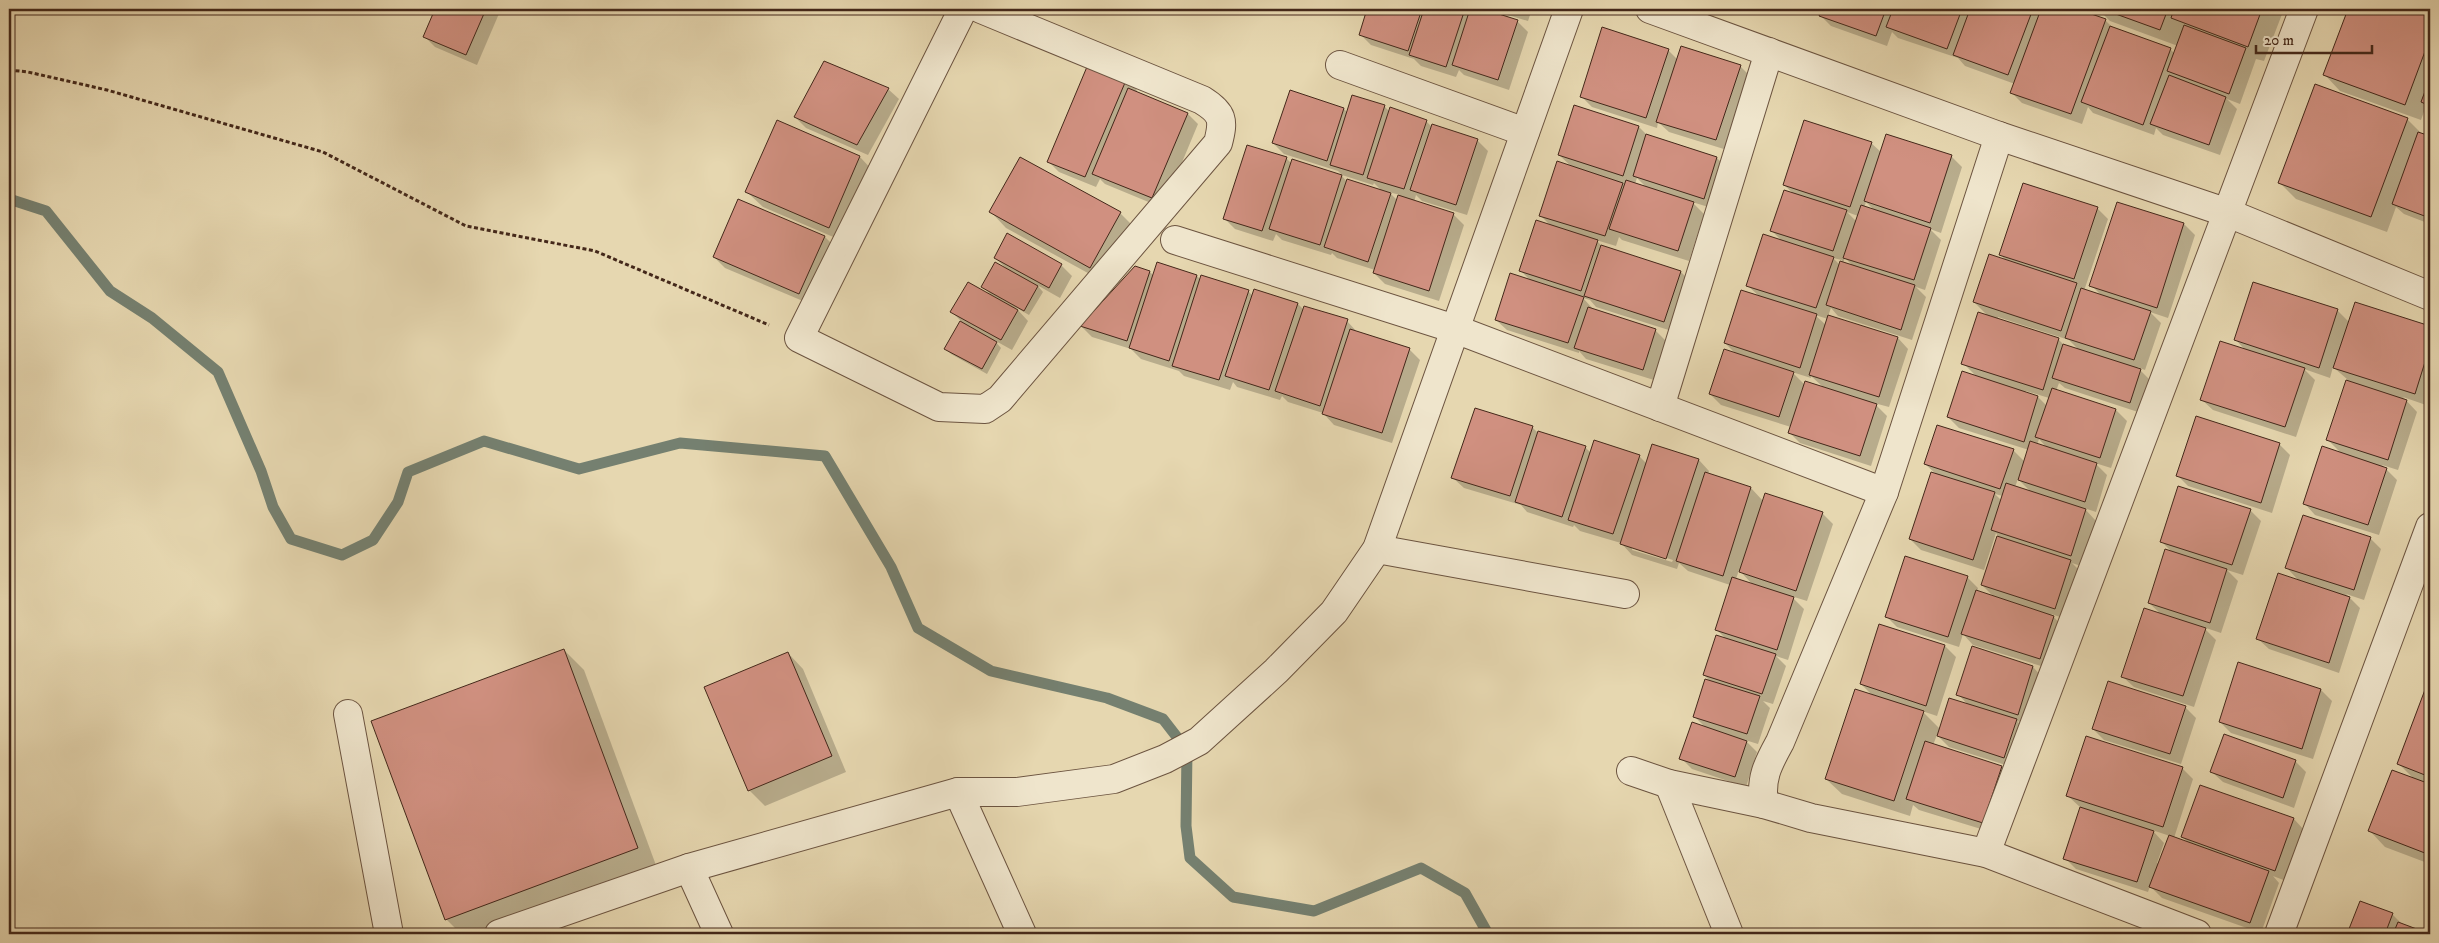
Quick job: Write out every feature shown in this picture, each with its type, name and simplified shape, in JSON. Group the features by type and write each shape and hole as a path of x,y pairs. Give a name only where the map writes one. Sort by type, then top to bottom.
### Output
{"street":[{"path":"963,9 799,338 939,407 985,409 1000,398 1218,143 1222,127 1221,116 1213,107 1202,100 981,9"},
{"path":"499,934 689,868 958,792 1017,792 1114,779 1165,759 1199,741 1276,671 1334,612 1377,548 1569,9"},
{"path":"1650,9 1999,136 2228,213 2430,296"},
{"path":"1986,853 2304,9"},
{"path":"1660,407 1769,52"},
{"path":"1340,65 1525,132"},
{"path":"1764,804 1761,787 1769,763 1780,742 1884,492 1999,136"},
{"path":"1175,240 1454,329 1884,492"},
{"path":"2279,934 2430,527"},
{"path":"1377,548 1625,594"},
{"path":"348,714 389,934"},
{"path":"1631,771 1669,784 1764,804 1811,818 1986,853 2197,934"},
{"path":"1669,784 1729,934"},
{"path":"958,792 1022,934"},
{"path":"689,868 719,934"}],"path":[{"path":"9,70 28,72 107,90 323,152 466,226 596,251 799,338"}],"building":[{"path":"435,9 486,9 466,55 423,37"},
{"path":"1367,9 1422,9 1408,51 1359,35"},
{"path":"1424,9 1465,9 1446,67 1409,55"},
{"path":"1470,9 1483,9 1518,20 1498,80 1452,65"},
{"path":"1822,9 1886,9 1876,36 1819,16"},
{"path":"1893,9 1962,9 1947,49 1886,27"},
{"path":"1970,9 2033,9 2008,75 1953,55"},
{"path":"2041,9 2077,9 2106,19 2071,114 2010,93"},
{"path":"2102,9 2168,9 2160,30"},
{"path":"2174,9 2262,9 2248,47 2171,18"},
{"path":"2348,9 2430,9 2430,38 2405,105 2323,75"},
{"path":"2184,25 2246,48 2229,94 2167,71"},
{"path":"2110,26 2171,48 2143,125 2081,102"},
{"path":"1602,27 1669,49 1646,118 1580,97"},
{"path":"1681,46 1741,65 1716,140 1656,122"},
{"path":"824,61 889,88 857,145 794,117"},
{"path":"1089,62 1127,78 1085,177 1047,162"},
{"path":"2169,75 2226,97 2209,145 2150,124"},
{"path":"2430,78 2430,106 2421,102"},
{"path":"2315,84 2408,118 2371,217 2278,183"},
{"path":"1128,88 1188,113 1152,198 1092,174"},
{"path":"1290,90 1344,108 1327,161 1272,143"},
{"path":"1352,95 1385,105 1363,175 1330,165"},
{"path":"1574,105 1639,126 1623,176 1558,155"},
{"path":"1390,107 1427,120 1404,189 1367,178"},
{"path":"777,120 860,156 829,228 745,192"},
{"path":"1804,120 1872,142 1850,207 1783,185"},
{"path":"1432,124 1478,139 1456,205 1410,190"},
{"path":"2418,132 2430,136 2430,218 2392,204"},
{"path":"1646,134 1717,157 1704,199 1633,176"},
{"path":"1886,134 1952,155 1930,223 1864,201"},
{"path":"1247,145 1287,157 1262,231 1223,219"},
{"path":"1020,157 1121,212 1090,268 989,212"},
{"path":"1292,159 1342,175 1320,245 1269,229"},
{"path":"1557,161 1623,183 1605,236 1539,216"},
{"path":"1347,179 1391,193 1368,262 1324,247"},
{"path":"1626,180 1694,202 1678,251 1609,229"},
{"path":"2023,183 2098,207 2074,279 1999,255"},
{"path":"1784,190 1847,210 1833,251 1770,231"},
{"path":"1398,195 1454,213 1429,291 1373,273"},
{"path":"738,199 825,236 799,294 713,257"},
{"path":"2117,202 2184,223 2157,308 2089,286"},
{"path":"1861,205 1931,228 1914,280 1843,258"},
{"path":"1536,220 1598,240 1581,291 1519,271"},
{"path":"1007,233 1062,264 1049,288 994,258"},
{"path":"1763,234 1834,257 1816,308 1746,286"},
{"path":"1601,245 1681,271 1664,322 1584,296"},
{"path":"1989,254 2077,283 2061,331 1973,302"},
{"path":"1840,261 1915,285 1901,330 1826,305"},
{"path":"995,262 1038,286 1024,311 981,287"},
{"path":"1157,262 1197,275 1169,361 1129,348"},
{"path":"1135,266 1150,271 1127,341 1080,326"},
{"path":"1510,273 1584,297 1568,343 1495,320"},
{"path":"1201,275 1249,290 1219,380 1172,366"},
{"path":"968,282 1018,310 1001,340 950,312"},
{"path":"2253,282 2338,309 2319,368 2234,340"},
{"path":"2081,288 2151,311 2134,360 2065,338"},
{"path":"1254,289 1298,303 1269,390 1225,376"},
{"path":"1741,290 1817,314 1800,368 1724,343"},
{"path":"2355,302 2430,326 2430,346 2415,394 2333,368"},
{"path":"1304,306 1348,319 1320,406 1275,391"},
{"path":"1588,307 1656,329 1643,370 1574,348"},
{"path":"1978,312 2059,338 2043,390 1961,364"},
{"path":"1828,315 1898,337 1879,397 1809,375"},
{"path":"960,321 997,342 982,369 944,349"},
{"path":"1350,329 1410,348 1382,433 1322,414"},
{"path":"2220,341 2305,368 2285,427 2200,400"},
{"path":"2063,344 2141,369 2130,403 2052,378"},
{"path":"1724,349 1794,372 1779,417 1709,394"},
{"path":"1962,371 2038,396 2024,442 1947,417"},
{"path":"2346,380 2407,400 2388,460 2326,440"},
{"path":"1805,381 1877,404 1860,456 1788,433"},
{"path":"2052,388 2116,409 2100,458 2035,437"},
{"path":"1475,408 1533,426 1510,496 1451,478"},
{"path":"2196,416 2280,443 2261,503 2176,476"},
{"path":"1937,425 2014,449 2000,489 1924,464"},
{"path":"1538,431 1586,446 1562,517 1515,502"},
{"path":"1594,440 1640,455 1613,534 1568,520"},
{"path":"2030,441 2097,463 2085,502 2018,480"},
{"path":"1652,444 1699,459 1666,559 1620,544"},
{"path":"2322,446 2387,468 2368,525 2303,504"},
{"path":"1705,472 1751,487 1723,576 1676,561"},
{"path":"1931,472 1995,492 1973,560 1909,539"},
{"path":"2006,483 2086,509 2071,556 1991,530"},
{"path":"2178,486 2251,509 2232,565 2160,542"},
{"path":"1765,493 1823,512 1796,591 1739,572"},
{"path":"2303,515 2371,537 2354,590 2285,568"},
{"path":"1997,536 2071,560 2055,609 1981,585"},
{"path":"2165,549 2227,569 2210,623 2148,603"},
{"path":"1905,556 1968,576 1948,637 1885,617"},
{"path":"2278,573 2350,597 2329,663 2256,639"},
{"path":"1732,577 1794,597 1777,650 1715,630"},
{"path":"1976,590 2054,616 2040,659 1961,634"},
{"path":"2144,608 2206,628 2183,696 2121,677"},
{"path":"1879,624 1945,645 1926,706 1860,684"},
{"path":"1716,635 1776,654 1762,694 1703,675"},
{"path":"1972,646 2033,666 2018,715 1956,695"},
{"path":"564,649 638,848 445,920 371,721"},
{"path":"788,652 832,756 748,791 704,687"},
{"path":"2238,662 2321,689 2302,749 2219,722"},
{"path":"1705,679 1760,696 1747,734 1693,717"},
{"path":"2108,681 2186,706 2170,754 2092,729"},
{"path":"2426,687 2430,689 2430,777 2397,764"},
{"path":"1855,689 1924,711 1894,801 1825,779"},
{"path":"1949,698 2017,719 2004,758 1937,736"},
{"path":"1692,722 1747,741 1735,777 1679,759"},
{"path":"2224,734 2296,760 2283,798 2210,772"},
{"path":"2086,736 2183,767 2163,827 2066,796"},
{"path":"1925,741 2002,766 1983,823 1906,799"},
{"path":"2392,770 2430,784 2430,855 2368,831"},
{"path":"2200,785 2294,818 2275,871 2181,837"},
{"path":"2080,807 2154,831 2137,882 2063,859"},
{"path":"2169,835 2269,871 2250,923 2149,887"},
{"path":"2360,901 2393,913 2385,934 2347,934"},
{"path":"2398,922 2430,934 2393,934"}],"waterway":[{"path":"9,199 46,211 110,291 152,318 218,372 261,471 273,507 291,539 342,555 373,540 398,502 408,472 484,441 579,469 680,443 825,456 891,567 918,628 991,671 1107,698 1163,719 1187,750 1186,826 1190,858 1233,897 1314,911 1421,868 1465,893 1488,934"}]}
